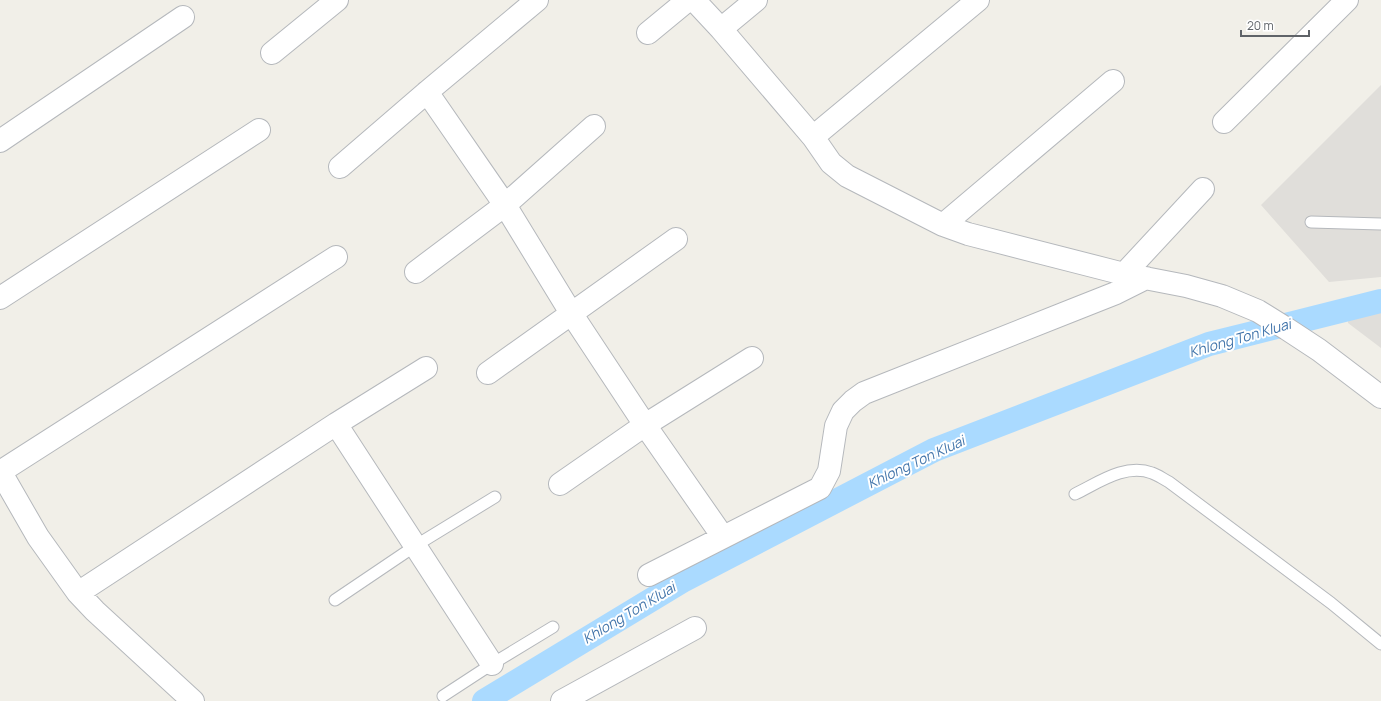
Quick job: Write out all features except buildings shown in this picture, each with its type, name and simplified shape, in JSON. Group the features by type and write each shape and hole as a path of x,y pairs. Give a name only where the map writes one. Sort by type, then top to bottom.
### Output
{"street":[{"path":"272,53 337,0"},
{"path":"340,167 537,0"},
{"path":"648,33 688,0"},
{"path":"694,0 721,29 813,138 831,163 847,176 943,225 968,234 1124,274 1186,286 1222,296 1258,311 1288,329 1319,350 1381,397"},
{"path":"721,29 756,0"},
{"path":"813,138 978,0"},
{"path":"1224,122 1347,0"},
{"path":"0,141 184,17"},
{"path":"943,225 1113,81"},
{"path":"427,92 505,205 572,313 645,425 723,537"},
{"path":"416,272 505,205 594,126"},
{"path":"0,298 259,130"},
{"path":"1124,274 1203,189"},
{"path":"488,373 676,238"},
{"path":"191,701 95,611 78,593 38,537 0,471 336,257"},
{"path":"649,575 820,488 829,471 836,426 843,412 853,401 864,393 1116,293 1146,278"},
{"path":"560,484 645,425 752,358"},
{"path":"78,593 336,424 426,368"},
{"path":"336,424 492,664"},
{"path":"562,701 695,628"}],"lane":[{"path":"1311,222 1381,224"},
{"path":"1075,494 1116,474 1134,470 1151,473 1169,482 1331,603 1381,644"},
{"path":"335,600 416,546 495,497"},
{"path":"443,696 492,664 554,627"}],"shaded area":[{"path":"1381,85 1381,277 1329,282 1261,205"},
{"path":"1381,302 1381,348 1348,323 1349,304"}],"waterway":[{"name":"Khlong Ton Kluai","path":"484,701 684,580 934,450 1209,344 1381,301"}]}
